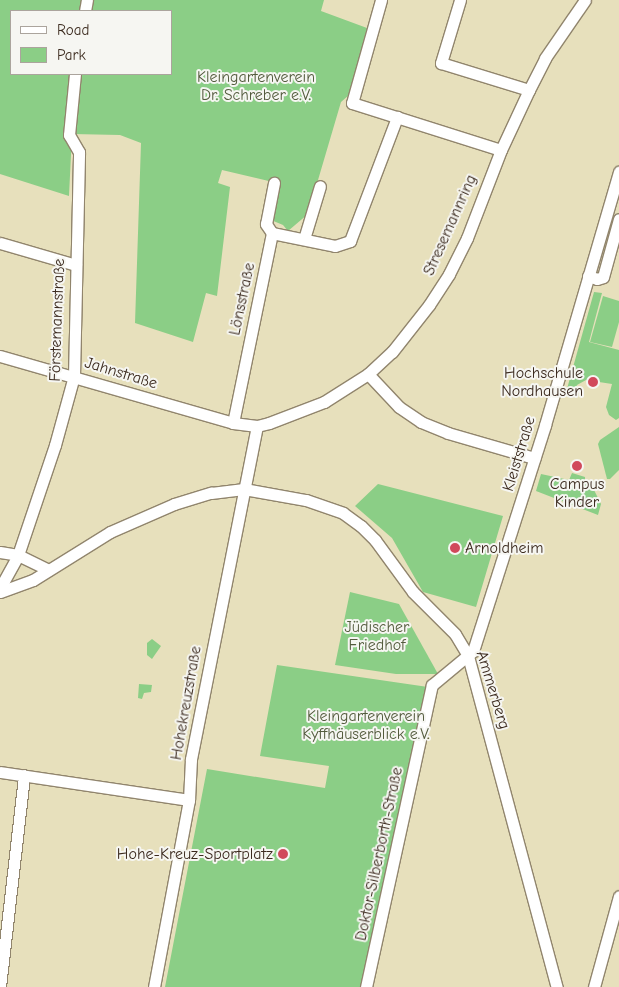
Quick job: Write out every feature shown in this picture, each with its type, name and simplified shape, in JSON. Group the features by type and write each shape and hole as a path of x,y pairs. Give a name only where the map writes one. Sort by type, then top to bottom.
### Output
{"street":[{"path":"381,0 352,103 501,150"},
{"path":"460,0 441,63 528,90"},
{"name":"Stresemannring","path":"233,423 257,426 296,414 324,402 368,374 408,335 449,274 528,90 545,58 585,0"},
{"name":"Förstemannstraße","path":"0,588 18,555 55,445 74,376 79,152 69,135 75,75"},
{"path":"272,233 335,246 350,241 397,117"},
{"name":"Kleiststraße","path":"468,656 474,651 534,458 619,172"},
{"name":"Lönsstraße","path":"233,423 272,233 266,224 274,183"},
{"path":"304,239 320,186"},
{"path":"588,276 597,279 603,278 619,219"},
{"path":"0,243 76,265"},
{"name":"Jahnstraße","path":"0,356 233,423"},
{"path":"368,374 399,407 421,422 448,433 534,458"},
{"name":"Hohekreuzstraße","path":"154,987 189,800 191,759 257,426"},
{"name":"Ammerberg","path":"0,592 32,580 110,532 174,504 211,493 244,489 324,504 343,513 361,526 392,561 413,592 454,634 468,656 557,987"},
{"path":"0,552 18,555 49,570"},
{"name":"Doktor-Silberborth-Straße","path":"366,987 432,685 468,656"},
{"path":"0,772 189,800"},
{"path":"0,987 24,775"},
{"path":"594,987 619,896"}],"green space":[{"name":"Kleingartenverein Dr. Schreber e.V.","path":"0,0 324,0 321,11 367,28 349,95 341,102 308,214 288,231 283,225 271,220 277,183 222,170 218,183 230,187 217,296 206,293 193,342 135,323 141,143 120,135 72,134 69,196 0,174"},
{"path":"594,292 602,293 589,342 619,350 619,418 616,420 609,415 606,407 612,384 586,380 577,385 572,396 565,396"},
{"path":"603,296 619,301 619,322 612,347 590,342"},
{"path":"619,427 619,470 610,479 607,479 598,444 600,440"},
{"path":"572,473 585,477 585,484 592,486 601,504 598,515 536,491 541,474 569,480"},
{"path":"378,484 503,516 476,607 423,592 392,538 355,506"},
{"name":"Jüdischer Friedhof","path":"350,592 399,604 438,674 396,674 335,665"},
{"path":"152,639 161,646 152,659 147,655 147,643"},
{"name":"Hohe-Kreuz-Sportplatz","path":"277,665 428,687 362,987 165,987 207,769 325,788 329,766 260,756"},
{"path":"139,684 152,685 151,692 144,693 142,699 138,698"}],"place":[{"name":"Hochschule Nordhausen","path":"593,382"},
{"name":"Campus Kinder","path":"577,466"},
{"name":"Arnoldheim","path":"455,548"},
{"name":"Hohe-Kreuz-Sportplatz","path":"283,854"}],"park label":[{"name":"Kleingartenverein Kyffhäuserblick e.V.","path":"366,725"}]}
